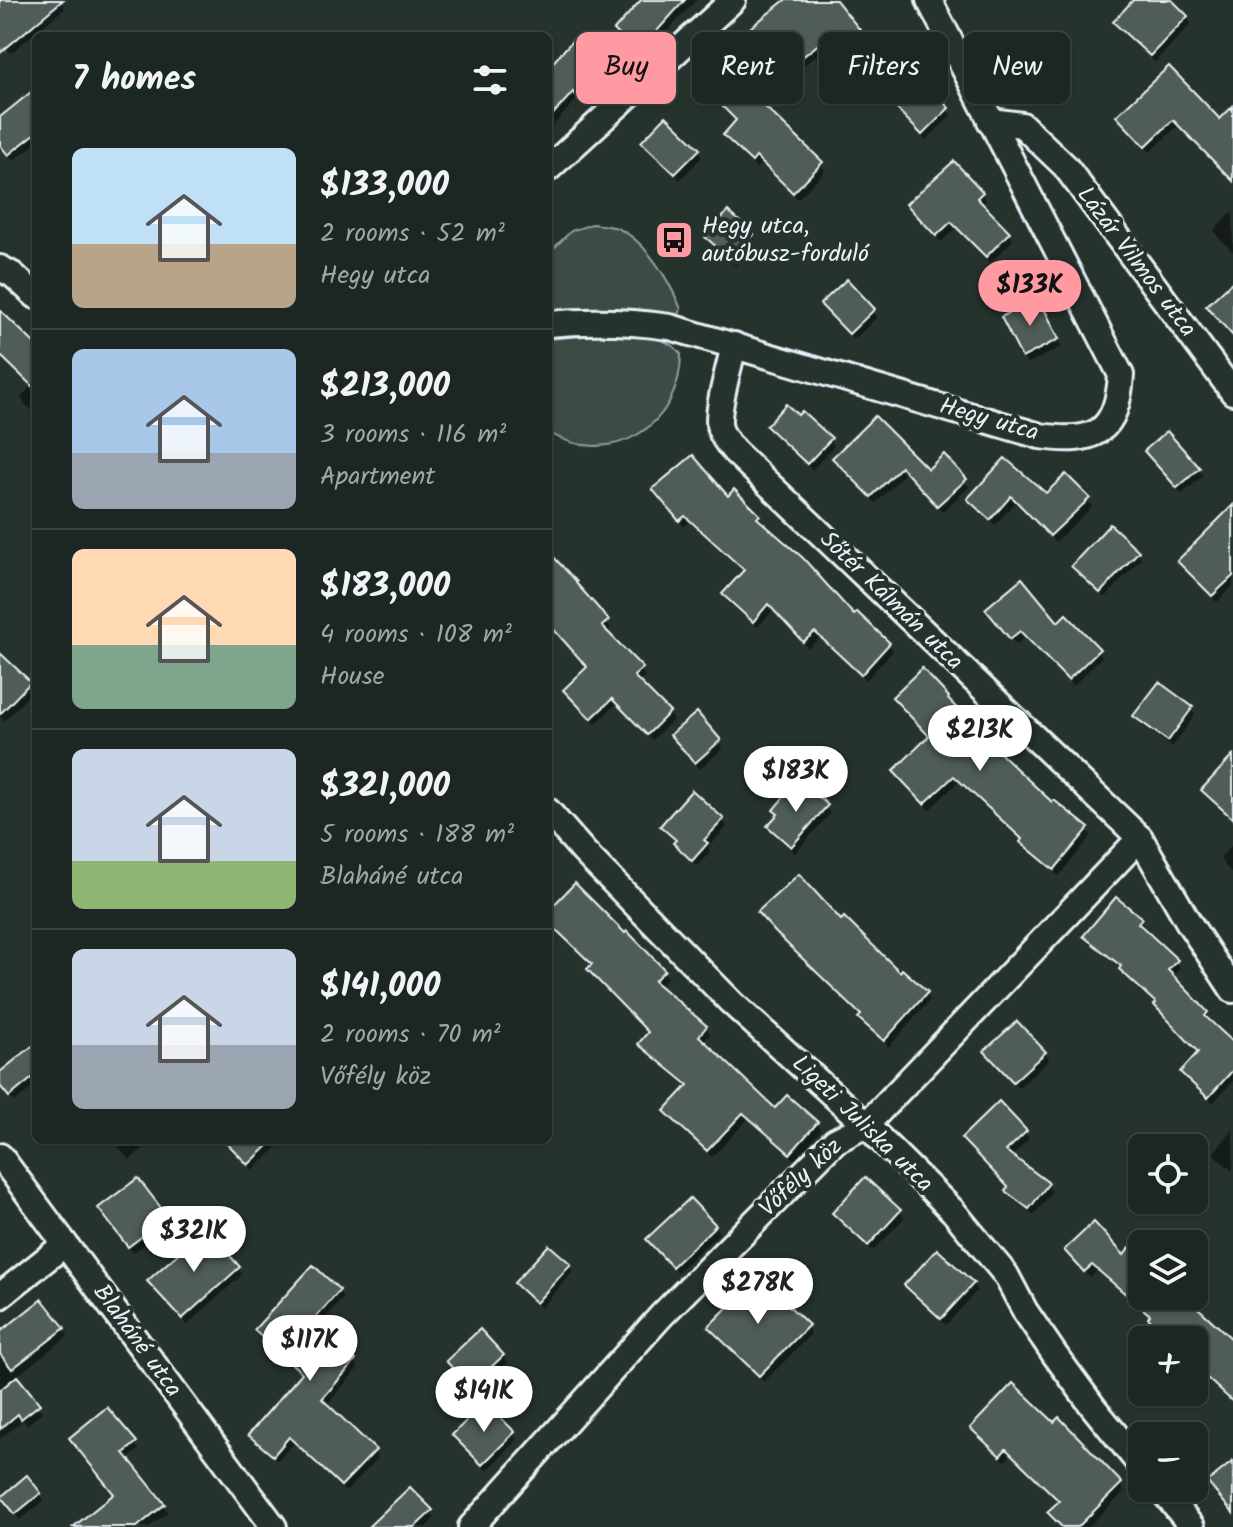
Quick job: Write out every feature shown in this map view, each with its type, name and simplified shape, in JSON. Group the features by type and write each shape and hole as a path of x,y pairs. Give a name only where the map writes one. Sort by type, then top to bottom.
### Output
{"street":[{"path":"552,165 733,0"},
{"name":"Hegy utca","path":"552,324 598,320 670,327 1040,436 1063,439 1100,431 1113,418 1120,397 1121,375 929,0"},
{"name":"Lázár Vilmos utca","path":"990,121 1022,125 1065,166 1233,392"},
{"path":"0,268 32,292"},
{"name":"Sőtér Kálmán utca","path":"734,345 719,425 734,451 1140,838 1189,923 1233,990"},
{"name":"Ligeti Juliska utca","path":"552,816 731,1002 866,1125 953,1211 1006,1275 1025,1311 1055,1355 1128,1450"},
{"name":"Vőfély köz","path":"471,1527 662,1315 835,1141 866,1125 1140,838"},
{"name":"Blaháné utca","path":"0,1156 274,1527"},
{"path":"0,1296 65,1244"},
{"path":"1171,1502 1192,1527"}],"shaded area":[{"path":"592,224 608,226 617,228 638,242 664,275 681,309 677,320 552,316 552,250 571,231"},
{"path":"619,333 668,343 681,354 678,380 669,402 656,420 638,434 618,443 595,446 572,443 552,434 552,339"}],"building":[{"path":"0,0 63,0 0,53"},
{"path":"641,0 685,0 656,32 614,30"},
{"path":"785,0 836,0 862,32 819,32 819,44 803,57 803,32 745,32"},
{"path":"1133,0 1172,0 1188,16 1150,56 1113,22"},
{"path":"573,40 576,43 576,95 573,92 552,116 552,64"},
{"path":"1169,66 1220,119 1233,106 1233,181 1173,120 1145,147 1116,116"},
{"path":"32,91 32,136 8,155 0,145 0,117"},
{"path":"720,104 762,104 823,162 793,193 756,157 752,162 723,135 736,120"},
{"path":"902,104 945,104 949,108 922,135 897,109"},
{"path":"666,116 700,149 675,174 641,142"},
{"path":"954,161 983,192 977,198 1010,232 986,257 951,222 936,236 906,204"},
{"path":"728,211 754,234 732,260 705,237"},
{"path":"847,279 875,309 849,334 820,304"},
{"path":"1233,281 1233,336 1206,306"},
{"path":"1039,298 1059,339 1022,358 1001,317"},
{"path":"0,310 32,341 32,386 0,355"},
{"path":"786,404 798,415 802,411 832,438 807,464 766,426"},
{"path":"875,416 928,469 944,454 967,479 937,506 901,467 871,497 832,458"},
{"path":"1167,431 1200,468 1177,488 1144,451"},
{"path":"693,455 728,496 734,489 760,515 757,518 803,558 854,615 857,612 890,643 861,675 815,632 803,642 768,604 753,622 722,594 744,570 685,516 679,521 652,489"},
{"path":"1005,458 1046,493 1066,474 1090,498 1050,536 1011,496 990,520 967,499"},
{"path":"1233,505 1233,576 1212,596 1177,561"},
{"path":"1110,524 1139,551 1100,593 1071,566"},
{"path":"552,555 609,620 602,626 643,668 634,676 670,712 647,735 612,699 591,719 563,690 587,667 552,628"},
{"path":"1022,578 1058,622 1066,614 1100,649 1068,680 1020,631 1010,639 985,609"},
{"path":"0,653 31,682 0,714"},
{"path":"922,668 1003,756 1052,802 1054,800 1089,828 1054,870 1020,842 1022,839 954,776 924,804 893,771 929,736 892,697"},
{"path":"1159,682 1193,707 1168,741 1133,716"},
{"path":"697,712 721,740 695,763 670,735"},
{"path":"1233,755 1233,819 1201,790"},
{"path":"803,783 828,805 791,847 767,826 778,814 773,810 788,792 791,795"},
{"path":"692,790 724,819 704,840 708,843 692,861 660,826"},
{"path":"799,874 841,920 844,917 900,972 902,969 928,992 884,1041 757,912"},
{"path":"575,883 665,970 654,981 707,1026 699,1036 775,1108 787,1095 818,1122 790,1154 743,1113 707,1151 664,1111 688,1085 638,1044 648,1032 587,969 592,964 552,926 552,907"},
{"path":"1116,897 1142,918 1138,923 1178,960 1168,970 1208,1012 1205,1016 1233,1042 1233,1070 1208,1098 1180,1072 1198,1052 1154,1005 1156,1003 1119,969 1121,966 1083,936"},
{"path":"1017,1021 1046,1052 1013,1082 984,1051"},
{"path":"32,1046 32,1078 9,1097 0,1086 0,1072"},
{"path":"999,1101 1027,1131 1006,1151 1049,1183 1029,1209 1005,1191 1008,1187 961,1138"},
{"path":"228,1144 270,1144 248,1165"},
{"path":"865,1177 901,1210 868,1246 832,1213"},
{"path":"138,1178 168,1217 128,1247 98,1208"},
{"path":"690,1198 716,1225 672,1267 646,1239"},
{"path":"1094,1222 1124,1255 1128,1250 1128,1296 1092,1265 1084,1272 1064,1250"},
{"path":"206,1229 240,1267 182,1319 147,1281"},
{"path":"549,1245 571,1264 536,1303 514,1283"},
{"path":"937,1249 974,1283 941,1319 904,1285"},
{"path":"313,1265 340,1290 312,1322 356,1360 322,1399 376,1450 341,1486 289,1437 273,1456 248,1435 302,1373 254,1330"},
{"path":"758,1276 809,1325 759,1376 708,1327"},
{"path":"42,1299 65,1328 12,1369 0,1354 0,1332"},
{"path":"1144,1310 1200,1310 1233,1340 1233,1402 1208,1379 1208,1326 1157,1326 1148,1318 1150,1315"},
{"path":"480,1329 504,1355 470,1387 446,1361"},
{"path":"17,1376 40,1404 21,1419 18,1414 0,1429 0,1390"},
{"path":"1013,1383 1054,1422 1059,1417 1122,1483 1078,1527 1062,1527 1047,1512 1059,1501 1006,1449 1000,1456 970,1428"},
{"path":"485,1402 515,1432 482,1465 452,1435"},
{"path":"107,1407 137,1442 124,1453 165,1504 137,1527 73,1527 114,1494 69,1438"},
{"path":"1233,1461 1233,1513 1208,1483"},
{"path":"27,1475 41,1493 15,1514 1,1497"},
{"path":"410,1487 433,1510 415,1527 368,1527"}],"place":[{"name":"Hegy utca, autóbusz-forduló","path":"674,240"}]}
